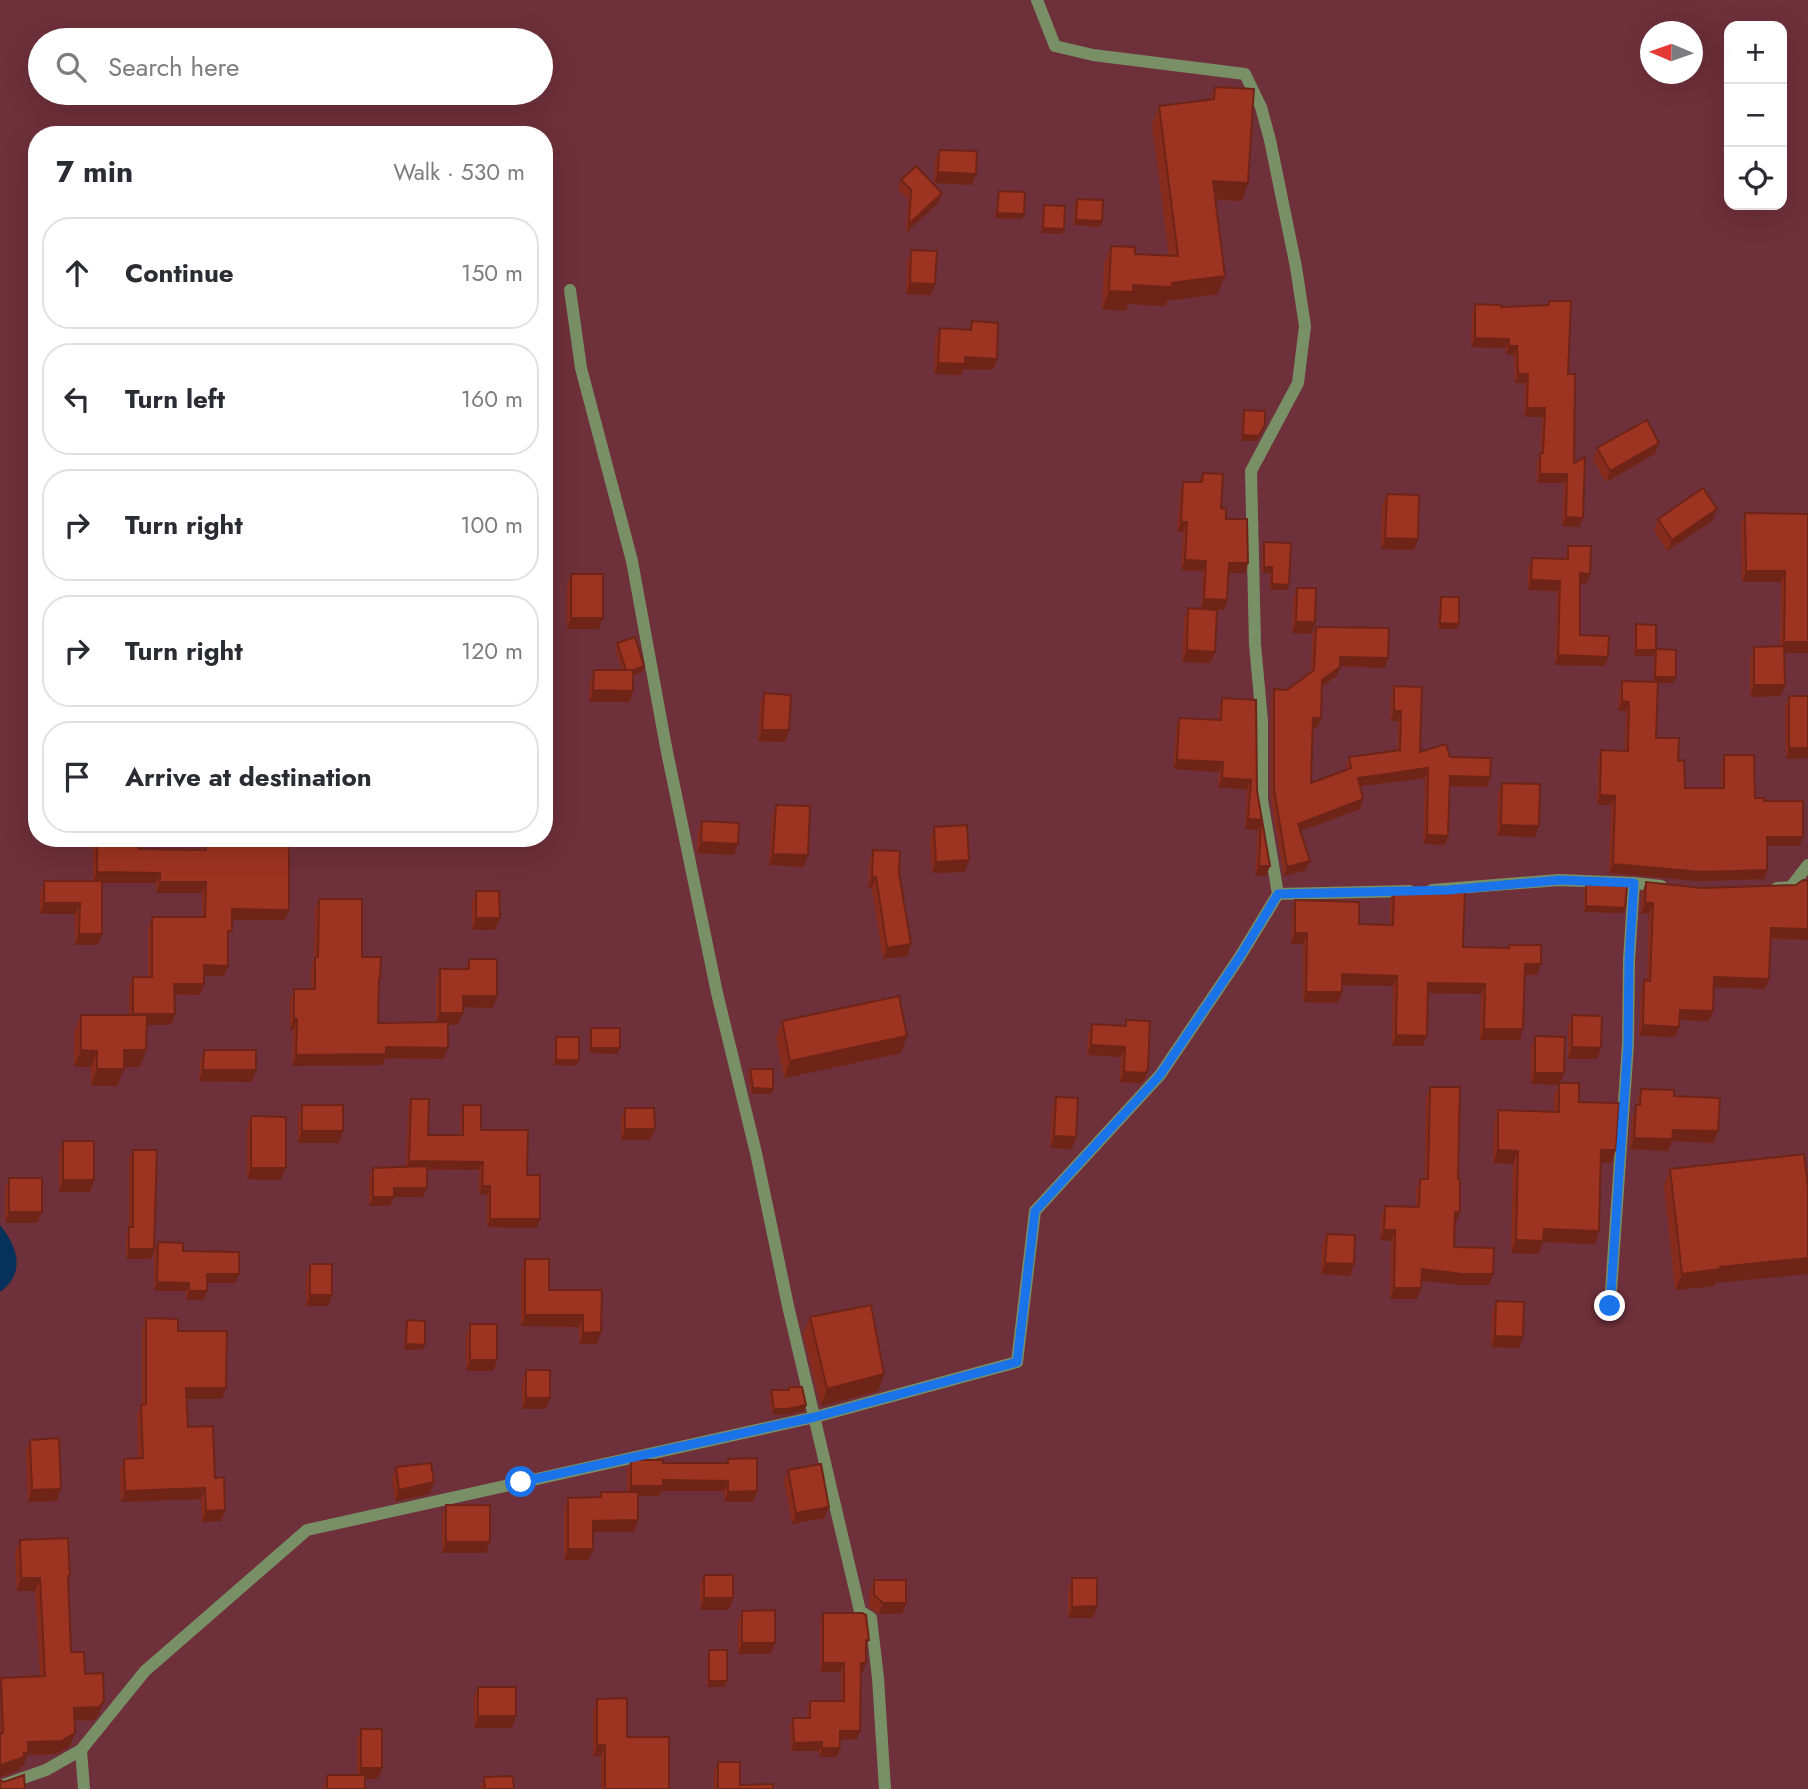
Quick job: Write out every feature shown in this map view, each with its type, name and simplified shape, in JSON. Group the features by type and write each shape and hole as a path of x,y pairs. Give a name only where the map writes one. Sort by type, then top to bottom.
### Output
{"street":[{"path":"0,1786 46,1770 81,1750 145,1671 307,1530 815,1417 1017,1362 1035,1211 1160,1075 1239,958 1278,894 1262,800 1262,721 1255,644 1251,471 1298,383 1305,326 1270,140 1261,107 1245,74 1093,55 1055,46 1037,0"},
{"path":"570,290 581,368 632,561 666,747 712,968 860,1611 870,1618 878,1678 885,1789"},
{"path":"1765,888 1791,887 1808,865"},
{"path":"1278,894 1448,890 1559,880 1672,887"},
{"path":"1610,1306 1628,1044 1629,960 1634,883"},
{"path":"81,1750 84,1789"}],"water":[{"path":"0,1225 15,1251 16,1268 14,1277 0,1292"}],"building":[{"path":"1215,87 1254,89 1248,183 1213,181 1225,276 1172,283 1172,287 1133,285 1133,292 1109,291 1111,246 1135,247 1135,254 1178,256 1159,106 1214,99"},
{"path":"939,150 977,151 976,174 938,172"},
{"path":"916,166 942,193 909,224 911,190 901,180"},
{"path":"999,191 1025,192 1024,214 997,213"},
{"path":"1077,199 1103,200 1102,221 1076,220"},
{"path":"1044,205 1065,206 1064,229 1043,228"},
{"path":"911,250 937,251 935,284 910,283"},
{"path":"1549,301 1571,301 1568,374 1575,374 1574,463 1585,457 1583,518 1566,517 1567,474 1540,474 1545,408 1527,408 1528,374 1518,374 1517,346 1509,346 1509,339 1475,338 1475,304 1501,307 1549,305"},
{"path":"972,321 998,323 997,359 965,357 965,364 938,363 940,328 971,330"},
{"path":"1244,410 1265,411 1265,425 1259,436 1243,435"},
{"path":"1647,420 1659,443 1610,471 1597,448"},
{"path":"1203,473 1223,474 1221,508 1226,509 1226,519 1247,519 1248,563 1229,563 1227,600 1204,599 1206,561 1185,560 1187,522 1181,522 1183,482 1202,482"},
{"path":"1703,488 1717,509 1672,540 1658,519"},
{"path":"1387,494 1419,495 1418,539 1385,538"},
{"path":"1745,513 1808,514 1808,642 1784,642 1785,571 1746,571"},
{"path":"1264,542 1291,543 1289,585 1272,584 1272,567 1264,567"},
{"path":"1568,546 1591,546 1590,574 1580,573 1580,635 1609,636 1608,657 1558,655 1560,581 1531,580 1532,558 1568,559"},
{"path":"571,574 603,574 603,618 571,618"},
{"path":"1297,588 1316,588 1315,622 1296,622"},
{"path":"1441,597 1459,597 1459,624 1440,623"},
{"path":"1188,608 1217,610 1215,652 1187,650"},
{"path":"1636,624 1656,625 1656,650 1636,650"},
{"path":"1316,627 1389,628 1388,658 1340,657 1340,667 1322,680 1321,718 1313,718 1311,783 1351,768 1349,757 1400,750 1401,711 1394,711 1394,686 1422,687 1420,752 1446,744 1450,757 1491,758 1490,777 1450,776 1448,836 1427,835 1428,768 1358,778 1363,799 1298,824 1310,861 1287,867 1274,790 1274,689 1287,690 1314,670"},
{"path":"635,637 644,666 626,670 617,643"},
{"path":"1784,646 1785,685 1754,685 1754,647"},
{"path":"1656,649 1676,650 1676,677 1655,677"},
{"path":"594,670 633,670 633,691 593,690"},
{"path":"1622,681 1658,682 1656,738 1679,738 1678,761 1684,760 1685,788 1724,788 1724,755 1754,755 1755,798 1764,798 1764,801 1803,801 1803,837 1767,837 1767,870 1702,872 1613,864 1615,796 1600,795 1601,750 1628,751 1629,702 1622,701"},
{"path":"764,693 791,695 789,730 762,730"},
{"path":"1789,696 1808,696 1808,748 1789,748"},
{"path":"1222,698 1256,700 1257,791 1270,866 1259,866 1261,820 1248,819 1251,780 1222,778 1223,762 1177,760 1179,718 1221,720"},
{"path":"1502,783 1540,784 1539,826 1501,825"},
{"path":"776,805 810,806 808,855 773,854"},
{"path":"702,821 739,823 738,844 701,842"},
{"path":"967,825 969,860 936,862 934,827"},
{"path":"97,847 206,850 206,847 289,847 289,910 232,909 232,931 228,931 228,966 204,965 204,984 174,984 175,1014 133,1014 133,977 152,977 152,917 205,917 206,882 160,882 160,873 97,872"},
{"path":"873,850 900,851 899,873 911,944 887,948 876,877 872,877"},
{"path":"1803,880 1808,881 1808,929 1771,928 1769,979 1714,977 1713,1011 1680,1010 1679,1027 1643,1025 1644,980 1650,981 1653,903 1645,903 1646,882 1702,888 1796,885"},
{"path":"44,881 102,881 102,934 79,934 80,903 44,903"},
{"path":"1586,884 1627,886 1625,908 1586,906"},
{"path":"1394,889 1465,890 1463,947 1509,948 1509,945 1541,945 1541,964 1525,964 1523,1029 1484,1029 1485,984 1428,983 1427,1036 1396,1035 1397,976 1342,974 1342,992 1306,992 1307,933 1295,933 1295,900 1359,902 1359,924 1393,925"},
{"path":"476,891 499,891 500,918 476,918"},
{"path":"319,899 362,899 362,957 381,957 378,1023 448,1022 448,1048 386,1047 386,1054 296,1055 294,989 315,989"},
{"path":"469,959 497,959 497,996 463,996 463,1013 440,1013 440,969 469,969"},
{"path":"899,996 907,1036 790,1061 782,1021"},
{"path":"81,1015 147,1015 146,1050 124,1050 124,1069 97,1069 97,1051 81,1050"},
{"path":"1572,1015 1602,1016 1601,1048 1572,1047"},
{"path":"1126,1020 1150,1021 1148,1069 1145,1073 1124,1072 1125,1047 1091,1045 1092,1024 1126,1026"},
{"path":"591,1028 620,1028 620,1048 591,1048"},
{"path":"1535,1036 1565,1037 1564,1073 1535,1073"},
{"path":"556,1037 579,1037 579,1060 556,1060"},
{"path":"204,1050 256,1050 256,1070 203,1070"},
{"path":"750,1069 773,1069 773,1089 753,1088"},
{"path":"1559,1083 1579,1083 1579,1102 1619,1103 1616,1150 1601,1150 1599,1231 1544,1229 1543,1241 1516,1240 1518,1151 1498,1150 1498,1110 1559,1112"},
{"path":"1430,1087 1460,1087 1460,1212 1455,1212 1454,1247 1494,1248 1493,1274 1463,1274 1422,1269 1421,1288 1394,1288 1395,1230 1384,1230 1385,1206 1419,1207 1420,1179 1428,1179"},
{"path":"1641,1089 1674,1090 1674,1096 1720,1098 1718,1131 1673,1130 1672,1139 1634,1138 1636,1105 1640,1105"},
{"path":"1056,1097 1078,1098 1076,1137 1054,1136"},
{"path":"411,1099 429,1099 428,1135 463,1135 463,1105 481,1105 481,1130 528,1130 527,1175 540,1175 540,1219 490,1219 490,1186 482,1186 483,1162 409,1161"},
{"path":"302,1105 343,1105 343,1131 302,1131"},
{"path":"625,1108 654,1108 655,1129 625,1129"},
{"path":"251,1116 286,1117 286,1168 251,1168"},
{"path":"63,1141 94,1141 94,1180 63,1180"},
{"path":"133,1150 157,1150 154,1249 129,1249 129,1227 133,1227"},
{"path":"1804,1154 1808,1186 1808,1258 1720,1267 1682,1274 1670,1169"},
{"path":"427,1166 427,1188 394,1188 394,1197 373,1197 373,1168"},
{"path":"9,1178 42,1178 42,1212 9,1212"},
{"path":"1327,1234 1355,1235 1354,1264 1325,1263"},
{"path":"158,1242 183,1243 183,1251 239,1252 239,1274 207,1274 207,1291 189,1291 189,1283 157,1282"},
{"path":"525,1259 549,1259 549,1290 602,1290 601,1332 583,1333 583,1315 525,1315"},
{"path":"310,1264 332,1264 332,1295 310,1295"},
{"path":"1496,1301 1524,1302 1523,1337 1495,1336"},
{"path":"871,1305 884,1374 827,1389 810,1317"},
{"path":"146,1318 178,1319 178,1331 227,1331 226,1388 186,1388 188,1427 213,1426 215,1478 224,1477 225,1510 206,1511 205,1488 125,1491 124,1459 143,1458 141,1405 146,1404"},
{"path":"407,1320 425,1321 425,1345 406,1344"},
{"path":"470,1324 497,1324 497,1360 470,1360"},
{"path":"526,1370 550,1370 550,1398 526,1398"},
{"path":"789,1387 802,1387 806,1405 774,1409 771,1390 789,1390"},
{"path":"59,1438 61,1489 32,1490 30,1440"},
{"path":"757,1458 757,1491 728,1492 728,1481 663,1480 663,1486 631,1486 631,1460 728,1463 728,1459"},
{"path":"431,1463 434,1482 399,1490 396,1467"},
{"path":"821,1464 829,1507 796,1513 788,1470"},
{"path":"601,1492 638,1492 638,1520 593,1521 593,1549 568,1549 568,1498 601,1497"},
{"path":"446,1505 490,1505 490,1542 446,1542"},
{"path":"68,1538 71,1652 84,1652 85,1674 103,1673 104,1701 99,1707 74,1708 75,1733 61,1741 28,1742 28,1753 24,1753 24,1757 0,1767 0,1733 3,1733 1,1678 45,1676 40,1578 21,1578 20,1540"},
{"path":"704,1575 733,1575 733,1598 704,1598"},
{"path":"1072,1578 1097,1578 1097,1606 1072,1607"},
{"path":"874,1580 906,1580 906,1603 883,1603 874,1595"},
{"path":"775,1610 775,1643 742,1643 742,1611"},
{"path":"823,1613 866,1615 869,1640 866,1640 866,1663 861,1663 860,1731 840,1731 840,1748 822,1748 822,1742 794,1743 793,1718 810,1718 810,1701 844,1701 844,1663 823,1663"},
{"path":"709,1650 727,1650 727,1681 709,1681"},
{"path":"478,1687 516,1687 516,1716 478,1716"},
{"path":"627,1698 627,1737 669,1737 669,1789 605,1789 605,1745 597,1745 597,1699"},
{"path":"361,1729 382,1729 382,1768 361,1768"},
{"path":"718,1762 740,1762 740,1785 773,1784 773,1789 718,1789"},
{"path":"24,1775 25,1789 0,1789 0,1780 4,1782"},
{"path":"327,1775 365,1775 365,1789 327,1789"},
{"path":"513,1776 514,1789 485,1789 484,1777"}],"route":[{"path":"521,1482 815,1417 1017,1362 1035,1211 1160,1075 1239,958 1278,894 1448,890 1559,880 1634,883 1629,960 1628,1044 1610,1306"}]}
